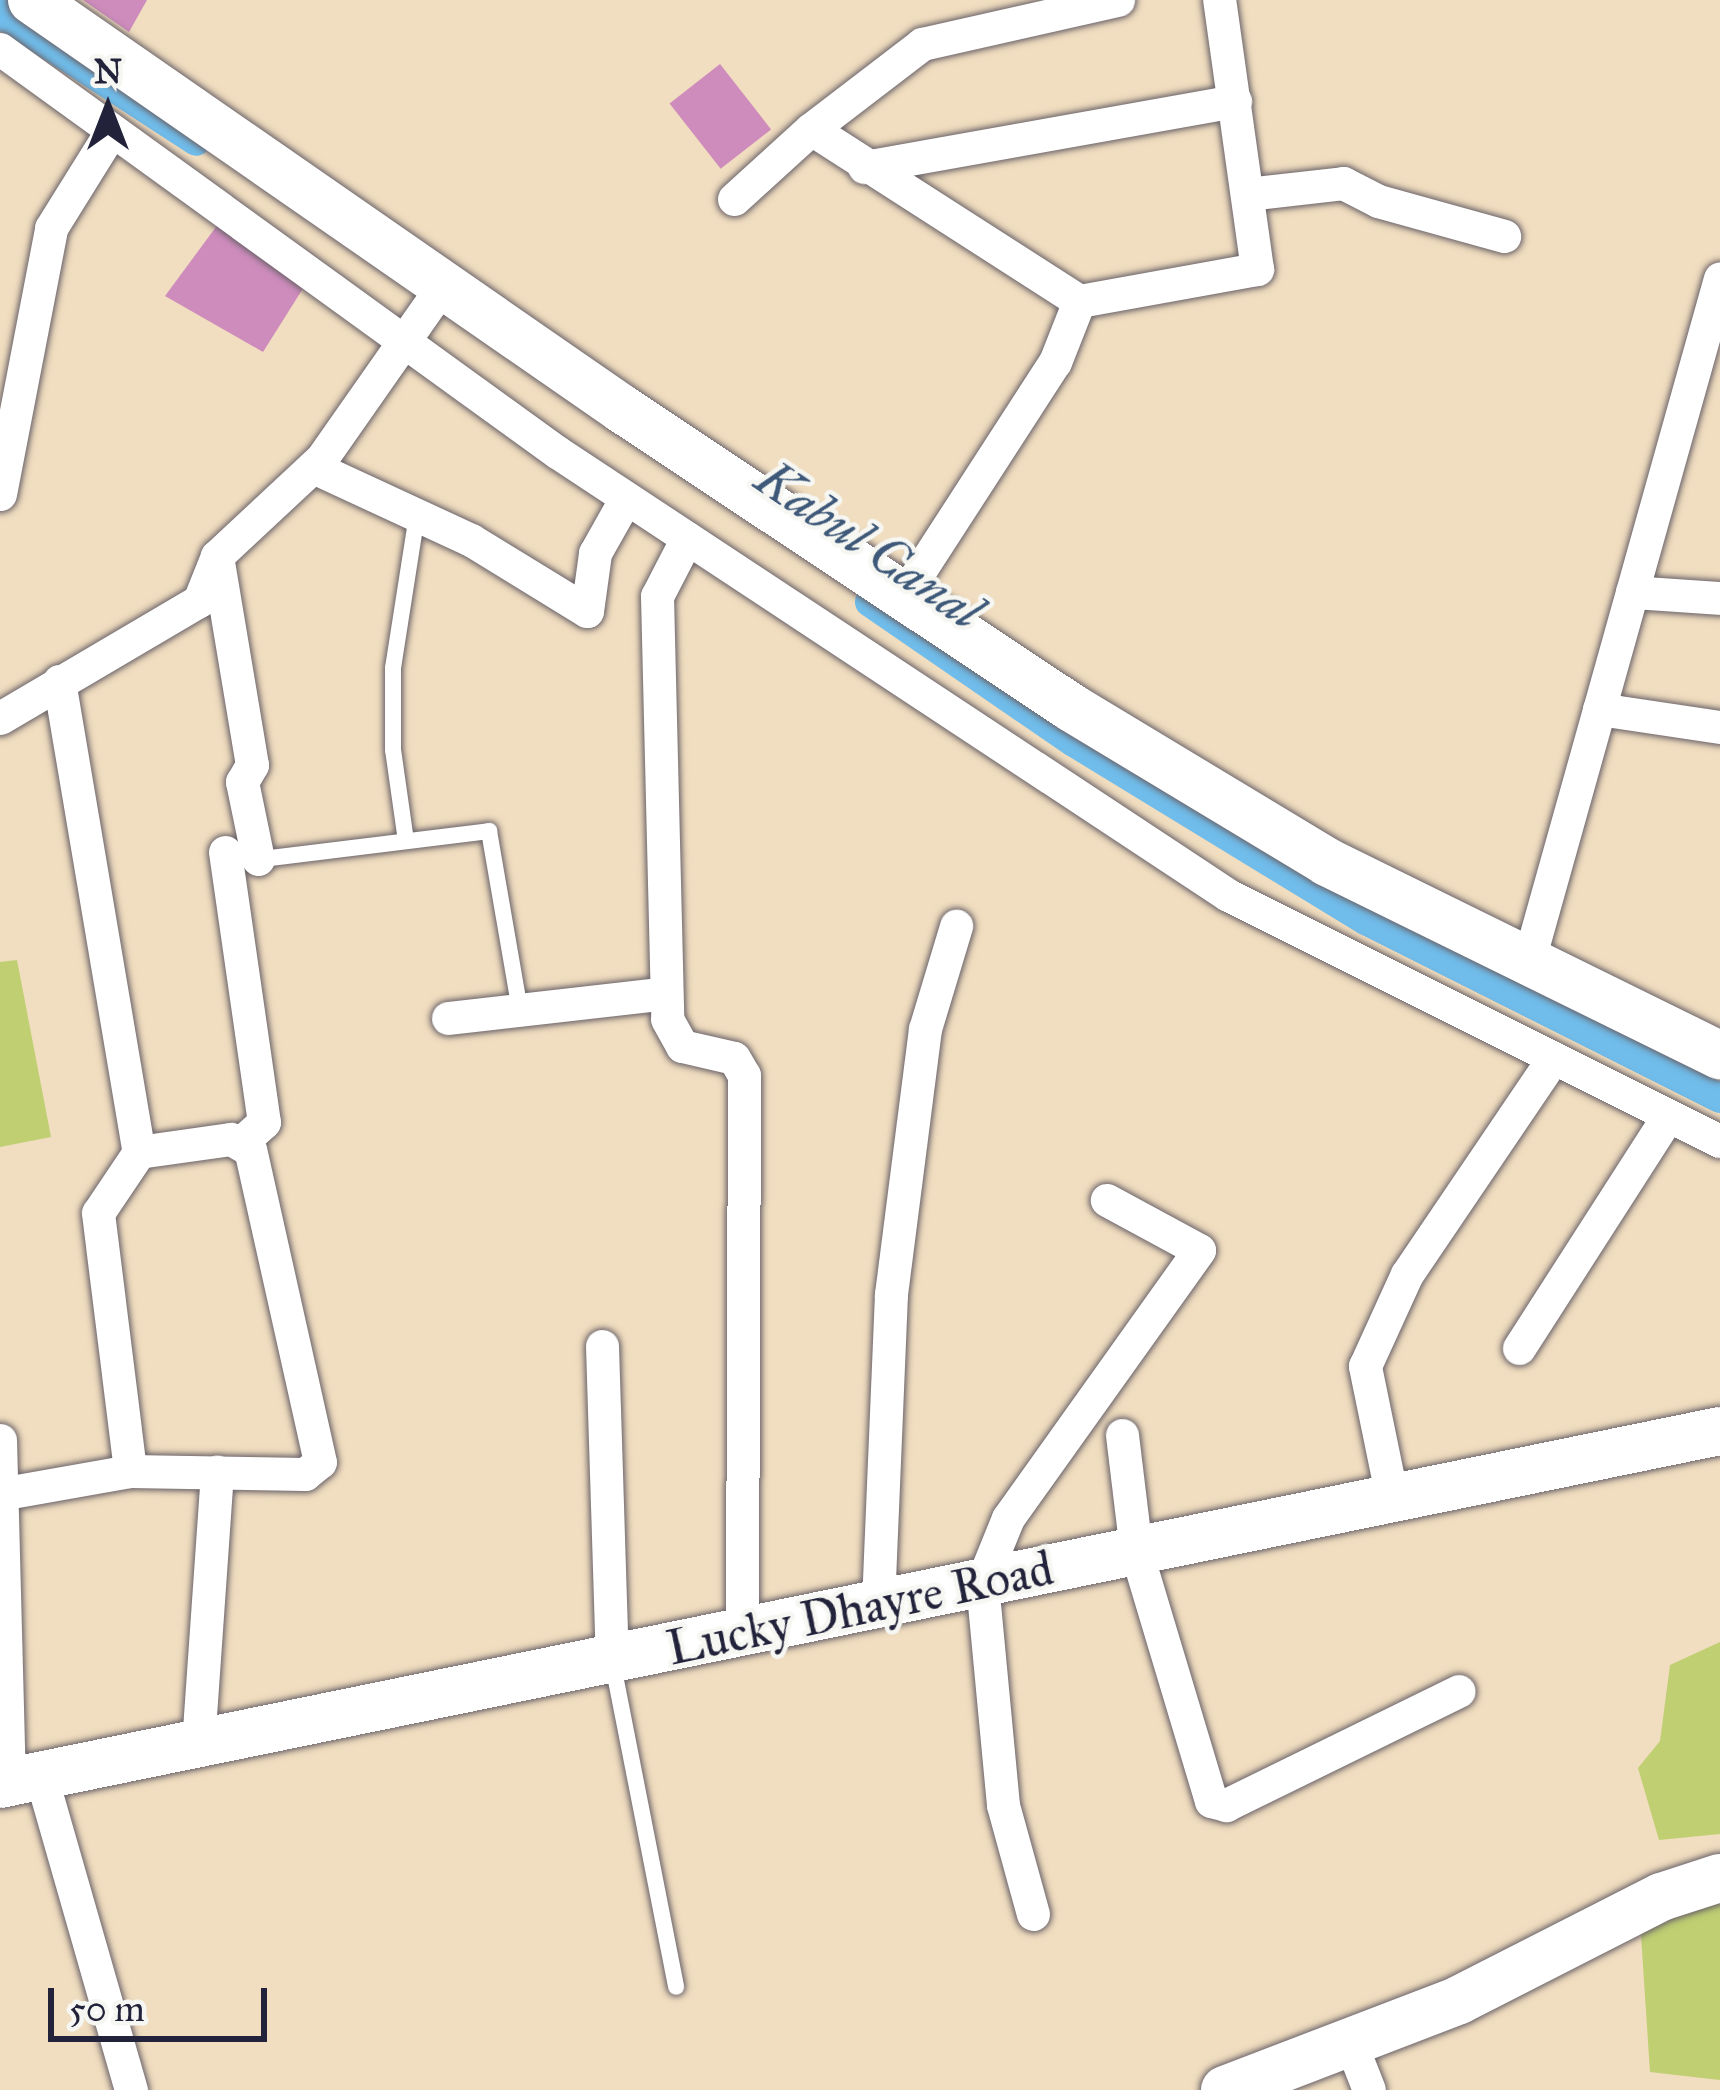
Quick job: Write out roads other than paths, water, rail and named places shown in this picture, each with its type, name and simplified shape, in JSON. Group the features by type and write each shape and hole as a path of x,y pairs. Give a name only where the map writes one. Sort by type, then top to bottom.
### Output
{"main road":[{"path":"32,0 442,286 1072,708 1327,862 1720,1054"},
{"name":"Lucky Dhayre Road","path":"17,1781 1720,1431"},
{"path":"1225,2090 1459,2000 1661,1897 1720,1878"}],"street":[{"path":"734,199 811,129 922,44 1118,0"},
{"path":"811,129 1079,301 1257,269 1219,0"},
{"path":"0,49 626,498 1228,895 1720,1142"},
{"path":"863,166 1235,101"},
{"path":"0,494 50,228 112,130"},
{"path":"1247,194 1343,183 1378,201 1504,236"},
{"path":"1528,963 1720,278"},
{"path":"0,718 199,601 217,556 313,467 442,286"},
{"path":"904,595 1055,362 1079,301"},
{"path":"313,467 417,515 587,611 595,553 626,498"},
{"path":"687,538 657,596 667,1019 682,1046 734,1058 744,1075 742,1631"},
{"path":"139,1152 243,1142 264,1122 236,858 242,782 252,765 217,556"},
{"path":"1632,592 1720,598"},
{"path":"58,680 139,1152 98,1214 130,1471"},
{"path":"1599,709 1720,727"},
{"path":"878,1604 891,1294 925,1029 956,926"},
{"path":"448,1018 666,993"},
{"path":"1392,1498 1364,1366 1407,1274 1553,1058"},
{"path":"1519,1348 1668,1116"},
{"path":"2,1494 130,1471 305,1474 320,1462 243,1142"},
{"path":"1034,1914 1004,1805 982,1582 1008,1518 1198,1250 1107,1200"},
{"path":"602,1346 612,1659"},
{"path":"1121,1435 1136,1551 1211,1801 1226,1805 1459,1691"},
{"path":"0,1440 17,1781 131,2090"},
{"path":"198,1744 217,1472"},
{"path":"1351,2044 1369,2090"}],"lane":[{"path":"406,841 392,750 392,668 417,515"},
{"path":"236,858 490,831 520,1010"},
{"path":"612,1659 676,1987"}],"waterway":[{"name":"Kabul Canal","path":"0,13 196,141"},
{"name":"Kabul Canal","path":"870,602 1074,742 1366,920 1720,1098"}]}
